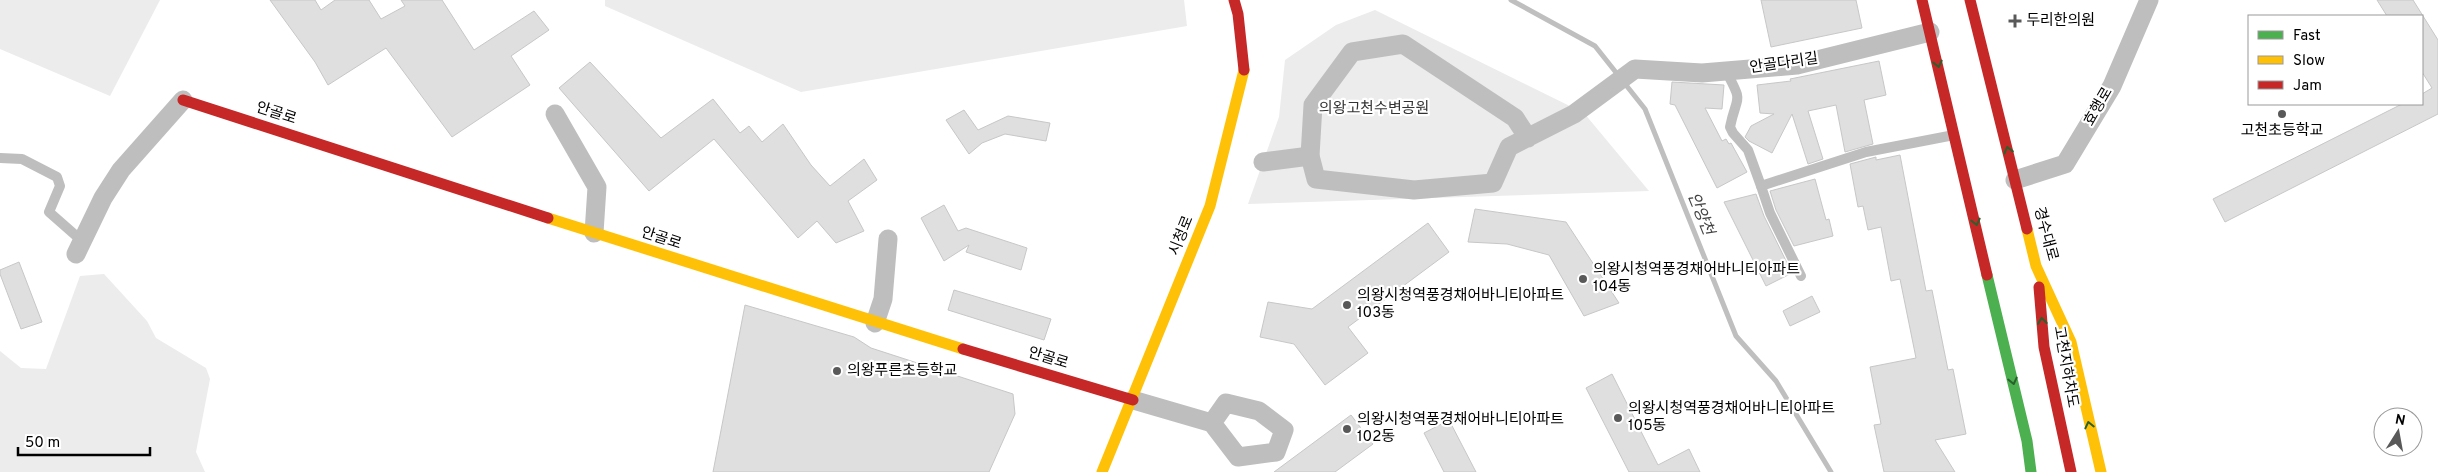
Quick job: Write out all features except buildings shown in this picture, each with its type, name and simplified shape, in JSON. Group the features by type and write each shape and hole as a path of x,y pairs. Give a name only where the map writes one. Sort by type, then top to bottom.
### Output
{"street":[{"name":"시청로","path":"1102,472 1133,400 1210,206 1244,71 1238,14 1234,0"},
{"path":"1922,0 2028,440 2039,472"},
{"name":"경수대로","path":"1970,0 2036,266 2071,342 2101,472"},
{"name":"효행로","path":"2015,180 2065,164 2112,86 2150,0"},
{"name":"안골다리길","path":"1528,138 1574,114 1636,69 1702,73 1797,65 1930,32"},
{"path":"1403,44 1515,118 1528,138 1509,147 1493,183 1414,190 1316,179 1310,156 1313,105 1352,52 1403,44"},
{"name":"안골로","path":"183,100 875,323 1133,400"},
{"path":"79,248 103,198 121,170 183,100"},
{"path":"555,114 597,187 594,232"},
{"path":"1263,162 1310,156"},
{"path":"875,323 883,299 888,239"},
{"name":"고천지하차도","path":"2036,266 2044,348 2072,472"},
{"path":"1133,400 1212,423"},
{"path":"2028,440 2031,472"}],"lane":[{"path":"1726,71 1739,94 1739,101 1730,127 1748,150 1770,213 1801,276"},
{"path":"1761,186 1866,152 1955,135"},
{"path":"0,158 22,159 57,177 60,186 49,212 79,248"}],"green space":[{"path":"0,0 160,0 110,96 0,49"},
{"path":"605,0 1184,0 1187,26 801,92 605,6"},
{"name":"의왕고천수변공원","path":"1375,10 1584,113 1649,191 1248,204 1279,117 1285,60 1336,25"},
{"path":"104,274 147,321 156,338 206,368 210,379 196,452 205,472 0,472 0,351 21,368 46,369 80,276"}],"waterway":[{"name":"안양천","path":"1511,0 1595,46 1645,109 1736,336 1776,381 1831,472"}],"traffic: fast":[{"path":"1987,275 2027,441 2031,472"}],"traffic: slow":[{"path":"1102,472 1210,206 1244,70"},
{"path":"548,218 963,349"},
{"path":"2027,229 2036,266 2071,342 2101,472"}],"traffic: jam":[{"path":"1234,0 1238,14 1244,70"},
{"path":"1922,0 1987,275"},
{"path":"1970,0 2027,229"},
{"path":"183,100 548,218"},
{"path":"2039,287 2044,347 2071,472"},
{"path":"963,349 1133,400"}],"place":[{"name":"두리한의원","path":"2015,21"},
{"name":"고천초등학교","path":"2282,114"},
{"name":"의왕시청역풍경채어바니티아파트 104동","path":"1583,279"},
{"name":"의왕시청역풍경채어바니티아파트 103동","path":"1347,305"},
{"name":"의왕푸른초등학교","path":"837,371"},
{"name":"의왕시청역풍경채어바니티아파트 105동","path":"1618,418"},
{"name":"의왕시청역풍경채어바니티아파트 102동","path":"1347,429"}]}
